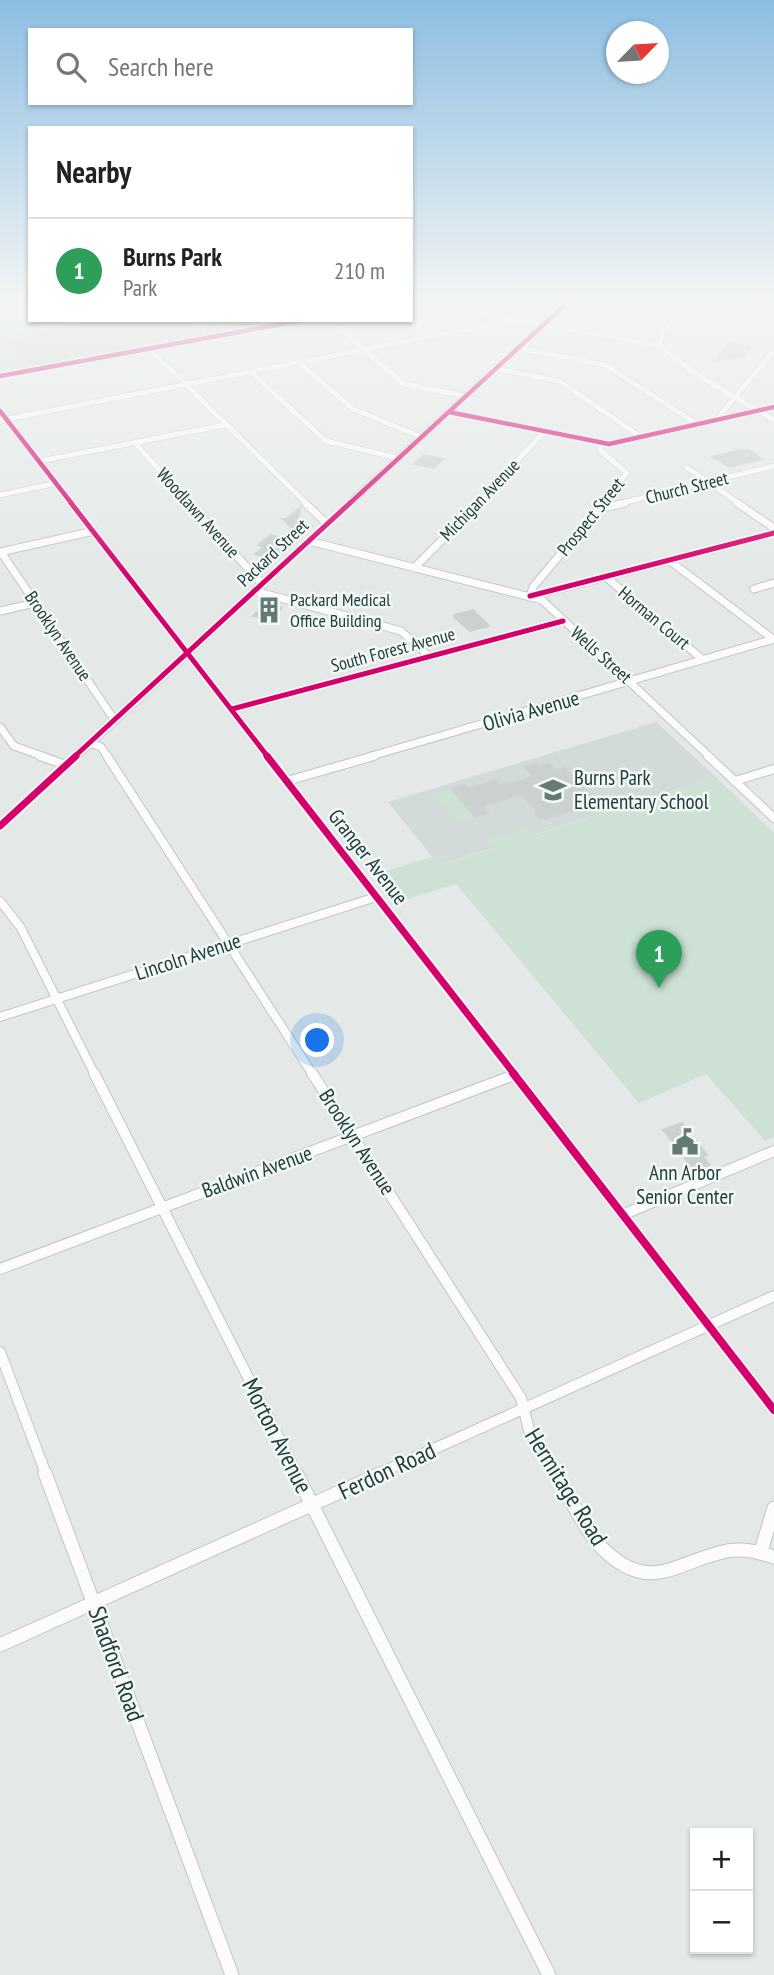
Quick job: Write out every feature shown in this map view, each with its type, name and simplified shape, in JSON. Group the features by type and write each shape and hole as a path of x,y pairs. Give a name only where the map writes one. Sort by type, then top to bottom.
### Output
{"main road":[{"name":"Packard Street","path":"0,826 464,396"}],"street":[{"path":"3,420 134,394"},
{"path":"196,394 327,524"},
{"path":"275,394 326,441 398,458"},
{"path":"335,394 353,410 421,437"},
{"path":"455,394 464,396"},
{"path":"578,394 641,437"},
{"path":"649,394 696,424"},
{"path":"730,394 774,420"},
{"path":"716,420 739,394"},
{"path":"449,412 603,443 774,407"},
{"name":"Granger Avenue","path":"0,411 3,420 40,461 774,1410"},
{"path":"40,461 225,425"},
{"name":"Michigan Avenue","path":"414,568 544,432"},
{"name":"Woodlawn Avenue","path":"134,442 259,588"},
{"name":"Prospect Street","path":"530,596 533,587 599,509 627,471 602,452 600,449 603,443"},
{"name":"Church Street","path":"599,509 774,466"},
{"path":"686,467 774,528"},
{"path":"765,468 774,474"},
{"path":"0,495 57,483"},
{"path":"1,552 94,531"},
{"path":"530,596 774,533"},
{"name":"Wells Street","path":"309,541 542,600 774,818"},
{"name":"Brooklyn Avenue","path":"1,552 115,721"},
{"path":"670,561 773,639"},
{"name":"Horman Court","path":"606,577 702,659"},
{"path":"754,589 774,583"},
{"path":"259,588 401,631 429,656"},
{"path":"0,611 35,603"},
{"name":"South Forest Avenue","path":"232,709 563,621"},
{"name":"Olivia Avenue","path":"287,781 773,639"},
{"path":"0,727 4,743 66,765"},
{"name":"Brooklyn Avenue","path":"90,743 101,747 521,1398 523,1409"},
{"path":"735,781 774,769"},
{"name":"Lincoln Avenue","path":"0,1017 376,897"},
{"name":"Morton Avenue","path":"0,901 15,917 550,1975"},
{"name":"Baldwin Avenue","path":"0,1269 514,1075"},
{"path":"622,1214 774,1151"},
{"name":"Ferdon Road","path":"0,1645 774,1296"},
{"name":"Shadford Road","path":"0,1352 232,1975"},
{"name":"Hermitage Road","path":"523,1409 529,1430 602,1548 617,1564 638,1573 659,1576 723,1552 744,1549 761,1551 774,1557"},
{"path":"761,1551 774,1508"}],"shaded area":[{"name":"Burns Park Elementary School","path":"656,722 716,777 439,865 388,802"}],"green space":[{"path":"716,777 774,833 774,1137 765,1141 706,1074 639,1103 456,884 398,902 376,874 432,857 440,865 494,848 488,840 528,827 535,835 616,809 607,799 621,794 631,804"},
{"path":"452,789 475,816 457,822 434,794"}],"building":[{"path":"749,450 762,459 730,467 712,457"},
{"path":"423,455 443,459 434,468 414,464"},
{"path":"300,508 298,522 312,526 300,537 283,519"},
{"path":"271,535 295,543 274,559 255,554 264,547 258,545"},
{"name":"Packard Medical Office Building","path":"266,603 282,608 272,618 253,616"},
{"path":"473,610 489,626 470,631 454,617"},
{"name":"Burns Park Elementary School","path":"536,764 539,767 550,764 555,770 564,767 597,802 545,819 535,814 537,811 522,794 483,806 488,813 475,817 452,789 465,785 468,789 496,780 499,784 513,783 534,777 525,767"},
{"name":"Ann Arbor Senior Center","path":"682,1123 707,1155 703,1156 709,1165 694,1170 663,1130"}],"cycle path":[{"path":"0,826 468,394"},
{"path":"449,412 609,444 774,407"},
{"path":"0,411 774,1410"},
{"path":"530,596 774,533"},
{"path":"232,709 563,621"}],"place":[{"name":"Packard Medical Office Building","path":"269,610"},
{"name":"Burns Park Elementary School","path":"553,790"},
{"name":"Burns Park","path":"659,988"},
{"name":"Ann Arbor Senior Center","path":"685,1142"}]}
